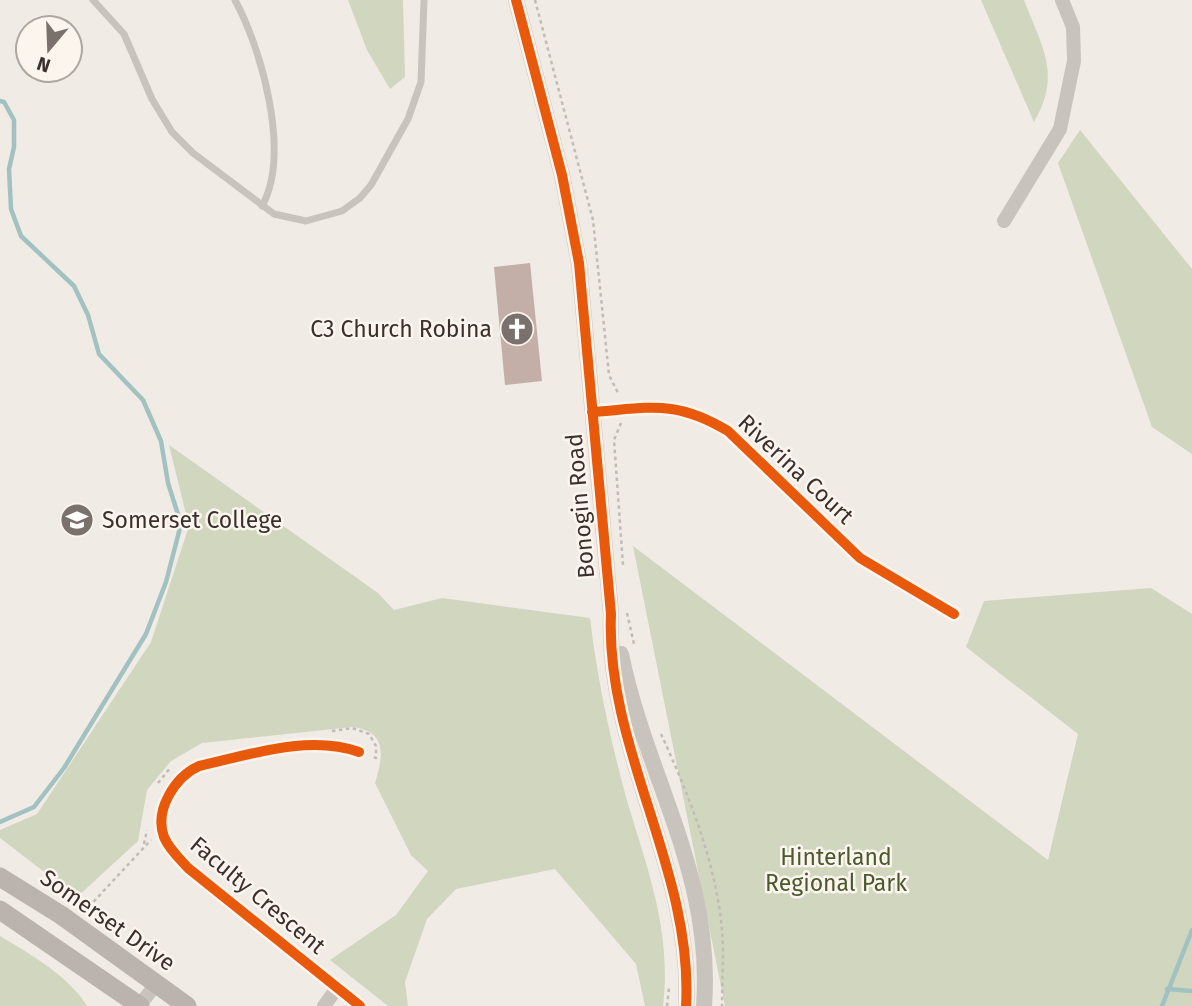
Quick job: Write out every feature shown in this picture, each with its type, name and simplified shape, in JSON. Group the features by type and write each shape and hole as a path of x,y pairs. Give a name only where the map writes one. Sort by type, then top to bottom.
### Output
{"main road":[{"name":"Somerset Drive","path":"0,877 94,938 187,1006"},
{"path":"0,909 139,1006"}],"street":[{"name":"Bonogin Road","path":"516,0 562,174 579,263 592,412 635,706 673,811 698,899 705,949 704,1006"},
{"path":"1004,221 1060,129 1074,61 1073,27 1062,0"},
{"name":"Riverina Court","path":"592,412 672,407 704,416 728,431 860,558 954,614"},
{"name":"Bonogin Road","path":"619,611 610,642 623,713 677,902 684,939 686,1006"},
{"name":"Faculty Crescent","path":"352,1004 337,988 188,868 168,846 162,833 169,795 185,772 199,766 316,744 340,745 359,752"},
{"path":"673,811 664,817 662,823 686,910 684,939"},
{"path":"139,1006 157,983"},
{"path":"324,1006 337,988"}],"lane":[{"path":"93,0 132,49 152,99 172,132 193,153 262,206 290,219 325,218 342,211 371,185 416,102 423,57 424,0"},
{"path":"235,0 268,84 272,176 262,206"}],"path":[{"path":"621,420 614,440 623,571"},
{"path":"619,611 636,651"},
{"path":"660,733 688,798 714,881 722,930 722,1006"},
{"path":"94,938 83,912 144,844 162,833"},
{"path":"667,1006 669,985"}],"green space":[{"path":"348,0 403,0 405,77 390,89 367,50"},
{"path":"981,0 1024,0 1042,47 1048,75 1047,89 1034,122"},
{"path":"1080,130 1192,269 1192,454 1152,427 1058,163"},
{"path":"169,445 378,593 394,610 442,598 590,618 609,730 661,925 665,978 663,1006 645,1006 636,964 555,869 456,889 427,919 405,982 408,1006 388,1006 330,960 396,915 428,871 411,855 375,783 380,764 380,747 372,734 364,729 352,727 202,743 171,761 147,790 138,841 77,897 0,838 0,830 37,814 151,642 189,526"},
{"name":"Hinterland Regional Park","path":"633,546 1048,860 1078,734 966,647 984,601 1151,588 1192,614 1192,1006 725,1006"},
{"path":"0,936 59,975 87,1006 0,1006"}],"building":[{"path":"530,263 542,381 505,385 494,267"}],"waterway":[{"path":"0,101 4,102 14,120 14,147 9,169 11,209 21,236 74,286 88,315 99,354 143,400 161,441 168,483 181,524 166,582 146,634 64,768 34,807 0,822"},
{"path":"1162,1006 1192,930"},
{"path":"1167,989 1192,991"}],"cycle path":[{"path":"516,0 562,175 579,263 611,614 613,664 621,713 677,907 685,956 686,1006"},
{"path":"592,412 647,408 677,410 693,414 728,431 860,558 954,614"},
{"path":"359,752 340,747 300,746 258,752 199,766 175,786 164,806 162,827 169,846 188,868 360,1006"}],"place":[{"name":"C3 Church Robina","path":"517,329"},
{"name":"Somerset College","path":"77,520"}]}
